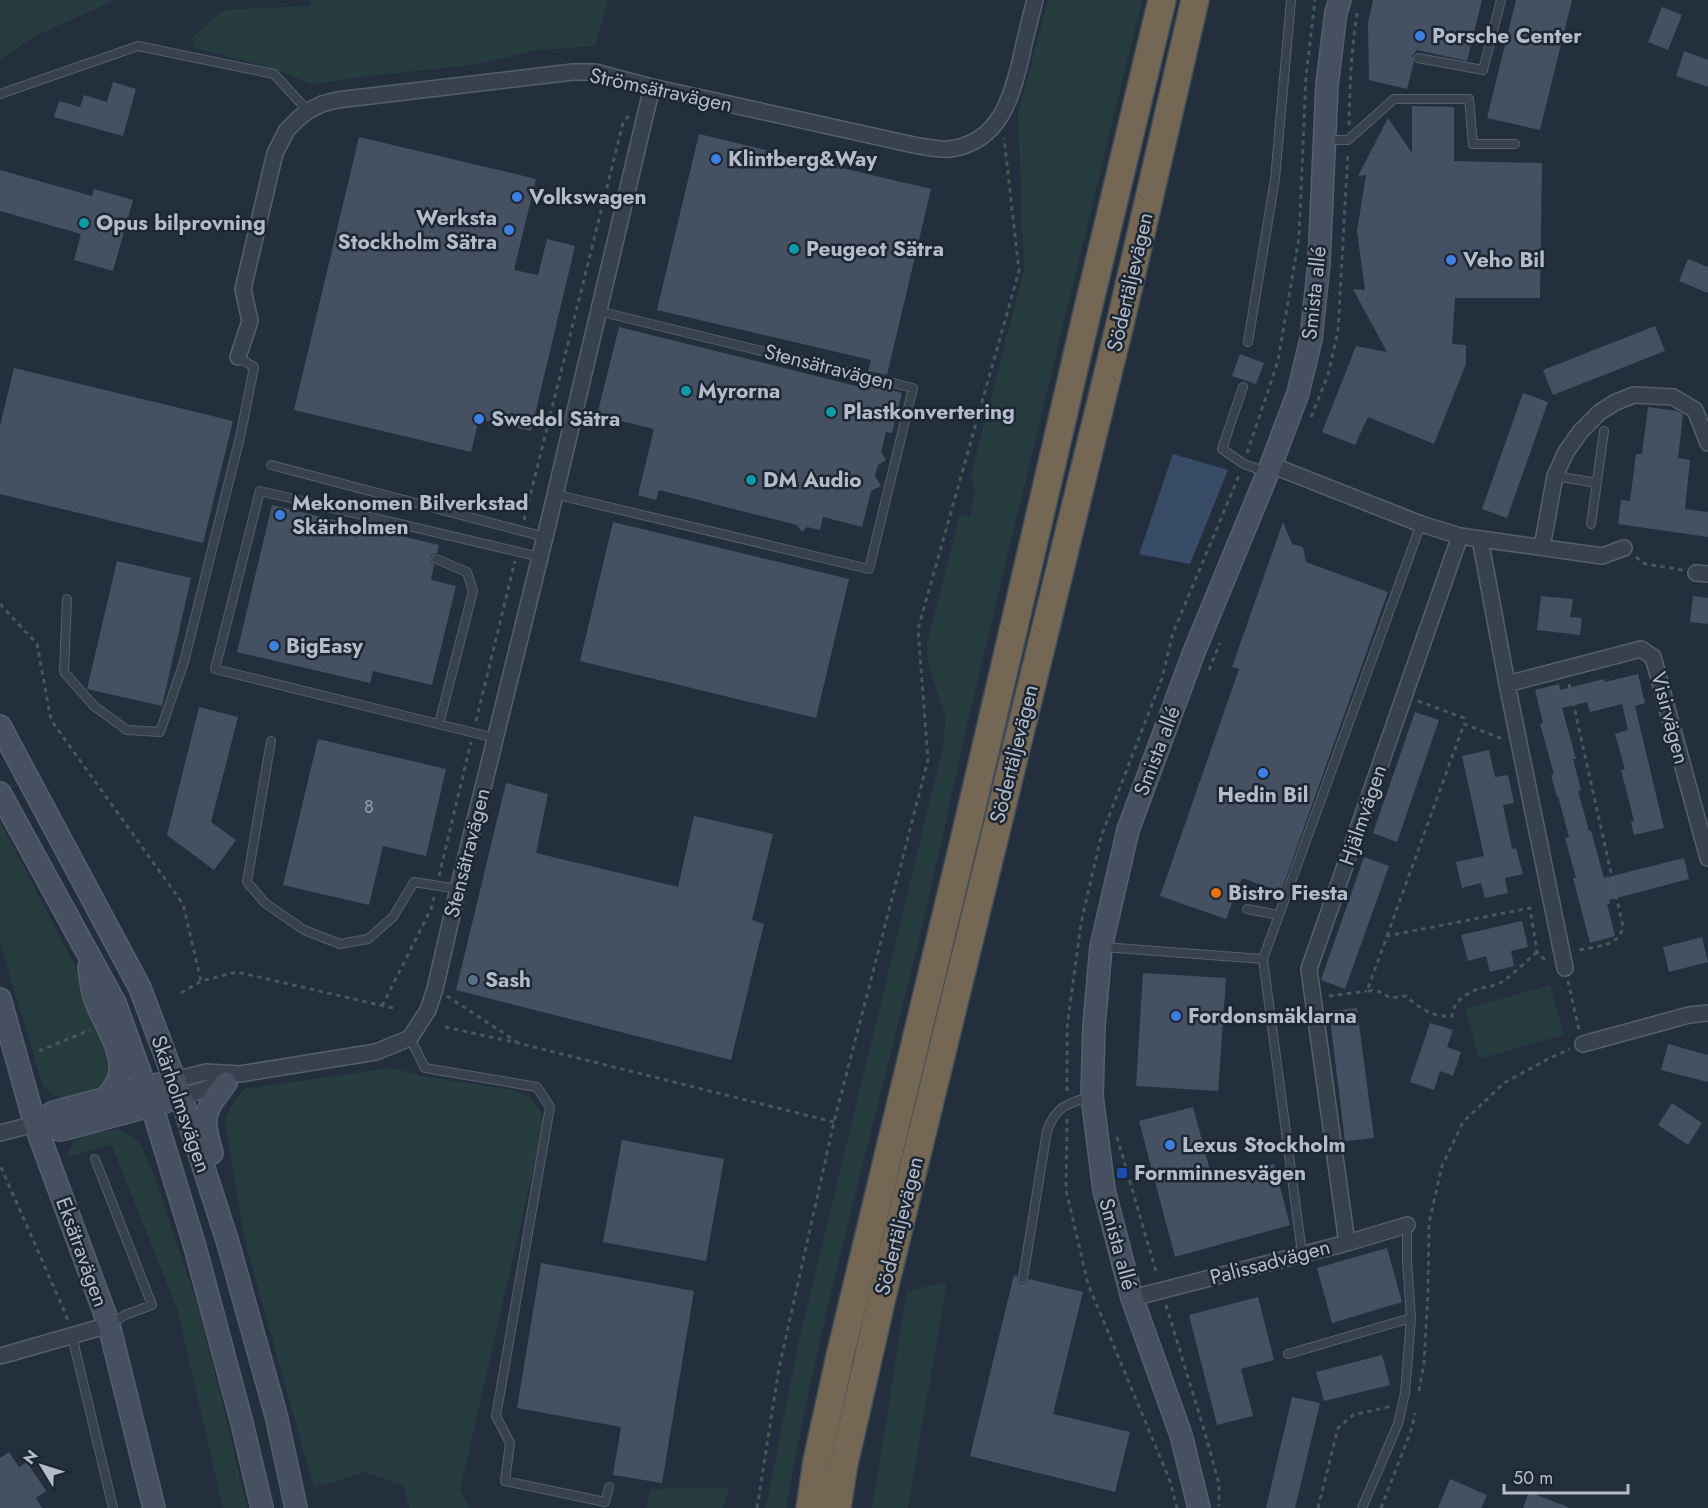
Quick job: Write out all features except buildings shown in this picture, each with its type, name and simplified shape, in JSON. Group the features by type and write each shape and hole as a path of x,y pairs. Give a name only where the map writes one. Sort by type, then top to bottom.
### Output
{"highway":[{"name":"Södertäljevägen","path":"810,1508 817,1461 840,1356 1162,0"},
{"name":"Södertäljevägen","path":"837,1508 844,1464 883,1293 1121,320 1195,0"}],"street":[{"name":"Strömsätravägen","path":"238,357 250,321 243,289 275,153 287,130 308,111 322,104 337,100 573,72 595,72 652,87 930,148 949,149 981,137 1002,116 1013,91 1035,0"},
{"name":"Smista allé","path":"1200,1508 1181,1435 1132,1298 1104,1190 1092,1096 1094,1026 1101,947 1128,830 1194,652 1270,469 1298,393 1311,339 1319,263 1327,85 1336,12 1340,0"},
{"name":"Stensätravägen","path":"410,1038 428,1010 432,999 652,87"},
{"path":"1542,547 1555,476 1566,452 1580,432 1600,412 1634,395 1673,397 1695,410 1708,443"},
{"path":"1270,469 1460,536 1602,556 1624,548"},
{"name":"Hjälmvägen","path":"1347,1243 1309,969 1460,536"},
{"path":"1480,539 1506,684 1565,968"},
{"name":"Visirvägen","path":"1506,684 1641,649 1653,657 1708,858"},
{"name":"Skärholmsvägen","path":"0,726 140,988 178,1088 228,1243 276,1415 296,1508"},
{"name":"Skärholmsvägen","path":"0,793 115,1003 149,1097 198,1258 262,1508"},
{"path":"86,950 94,996 117,1050 119,1061 120,1073 117,1083 106,1098"},
{"name":"Eksätravägen","path":"0,999 35,1124 109,1325 154,1508"},
{"path":"1583,1044 1689,1015 1708,1013"},
{"path":"35,1124 61,1130 178,1088 206,1072 233,1079 376,1053 410,1038"},
{"path":"218,1210 216,1167 205,1120 209,1104 233,1079"},
{"path":"0,1133 35,1124 54,1112 106,1098 149,1097"},
{"name":"Palissadvägen","path":"1132,1298 1347,1243 1407,1225"},
{"path":"0,1356 109,1325"}],"lane":[{"path":"1248,342 1275,178 1292,0"},
{"path":"1418,58 1483,70 1501,0"},
{"path":"0,94 138,46 274,74 308,111"},
{"path":"1324,140 1348,140 1394,99 1469,99 1473,144 1515,144"},
{"name":"Stensätravägen","path":"554,494 869,569 908,411 913,388 598,311"},
{"path":"67,598 64,672 94,706 127,730 160,732 184,662 240,437 254,367 238,357"},
{"path":"1243,387 1222,449 1244,464 1270,469"},
{"path":"1592,524 1604,431"},
{"path":"271,465 545,537"},
{"path":"1555,476 1597,483"},
{"path":"495,738 215,669 260,491 540,557"},
{"path":"1302,1253 1263,959 1421,524"},
{"path":"435,560 467,572 473,591 439,724"},
{"path":"271,741 247,882 265,903 304,930 340,944 368,939 393,917 414,882 458,889"},
{"path":"1247,909 1279,915"},
{"path":"1101,947 1263,959"},
{"path":"410,1038 425,1068 537,1087 550,1107 496,1416 510,1443 505,1481 605,1502 609,1487"},
{"path":"1023,1278 1047,1131 1057,1112 1067,1104 1092,1096"},
{"path":"95,1159 152,1305 125,1315 109,1325"},
{"path":"1362,1508 1398,1424 1405,1393 1411,1318 1407,1225"},
{"path":"1288,1354 1411,1318"},
{"path":"72,1336 113,1508"}],"path":[{"path":"1310,418 1328,375 1338,331 1351,69 1360,0"},
{"path":"758,1508 779,1368 834,1122 928,760 918,630 1019,271 1002,116"},
{"path":"1624,548 1645,564 1702,573"},
{"path":"0,604 37,644 51,720 183,903 201,981"},
{"path":"1209,670 1222,637"},
{"path":"1565,968 1579,950 1615,942 1623,927 1566,669"},
{"path":"1508,741 1464,724 1367,991 1383,992 1390,998 1406,996 1425,1011 1444,1017 1452,1016 1455,1004 1466,995 1498,984 1537,952"},
{"path":"1387,936 1537,907"},
{"path":"1530,908 1537,952 1550,965 1565,968"},
{"path":"1418,1396 1424,1363 1429,1223 1442,1166 1463,1122 1504,1083 1548,1059 1583,1044 1565,968"},
{"path":"181,993 201,981 237,972 397,1009"},
{"path":"441,1004 445,994 518,1043"},
{"path":"444,1027 518,1043 834,1122"},
{"path":"39,1051 94,1028"},
{"path":"1116,1133 1205,1433 1219,1484 1219,1508"},
{"path":"1,1167 66,1315 72,1336"},
{"path":"1318,1508 1338,1428 1353,1414 1402,1404"},
{"path":"1381,1508 1412,1428 1416,1407"}],"green space":[{"path":"0,0 114,0 39,34 0,59"},
{"path":"311,0 608,0 595,46 537,50 474,65 312,84 271,68 195,48 192,39 214,17 225,10 310,6"},
{"path":"1048,0 1142,0 972,704 919,939 831,1294 786,1508 766,1508 799,1340 944,743 945,717 928,662 927,645 960,514 970,517 975,491 971,476 1024,269 1018,114"},
{"path":"0,821 98,1011 112,1064 110,1079 102,1087 61,1098 43,1086 0,942"},
{"path":"1550,985 1564,1035 1479,1059 1465,1009"},
{"path":"391,1068 427,1077 513,1090 529,1097 541,1112 543,1127 460,1490 469,1508 409,1508 404,1486 364,1472 314,1488 245,1242 225,1119 233,1103 244,1089"},
{"path":"119,1129 139,1141 155,1178 196,1301 247,1508 223,1508 177,1308 111,1144 67,1158 73,1142 90,1133"},
{"path":"947,1282 908,1508 872,1508 907,1291"},
{"path":"729,1488 723,1508 647,1508 650,1489"}],"water":[{"path":"1173,454 1228,470 1190,564 1139,554"}],"place":[{"name":"Porsche Center","path":"1420,36"},
{"name":"Klintberg&Way","path":"716,159"},
{"name":"Volkswagen","path":"517,197"},
{"name":"Opus bilprovning","path":"84,223"},
{"name":"Werksta Stockholm Sätra","path":"509,230"},
{"name":"Peugeot Sätra","path":"794,249"},
{"name":"Veho Bil","path":"1451,260"},
{"name":"Myrorna","path":"686,391"},
{"name":"Plastkonvertering","path":"831,412"},
{"name":"Swedol Sätra","path":"479,419"},
{"name":"DM Audio","path":"751,480"},
{"name":"Mekonomen Bilverkstad Skärholmen","path":"280,515"},
{"name":"BigEasy","path":"274,646"},
{"name":"Hedin Bil","path":"1263,773"},
{"name":"Bistro Fiesta","path":"1216,893"},
{"name":"Sash","path":"473,980"},
{"name":"Fordonsmäklarna","path":"1176,1016"},
{"name":"Lexus Stockholm","path":"1170,1145"},
{"name":"Fornminnesvägen","path":"1122,1173"}]}
